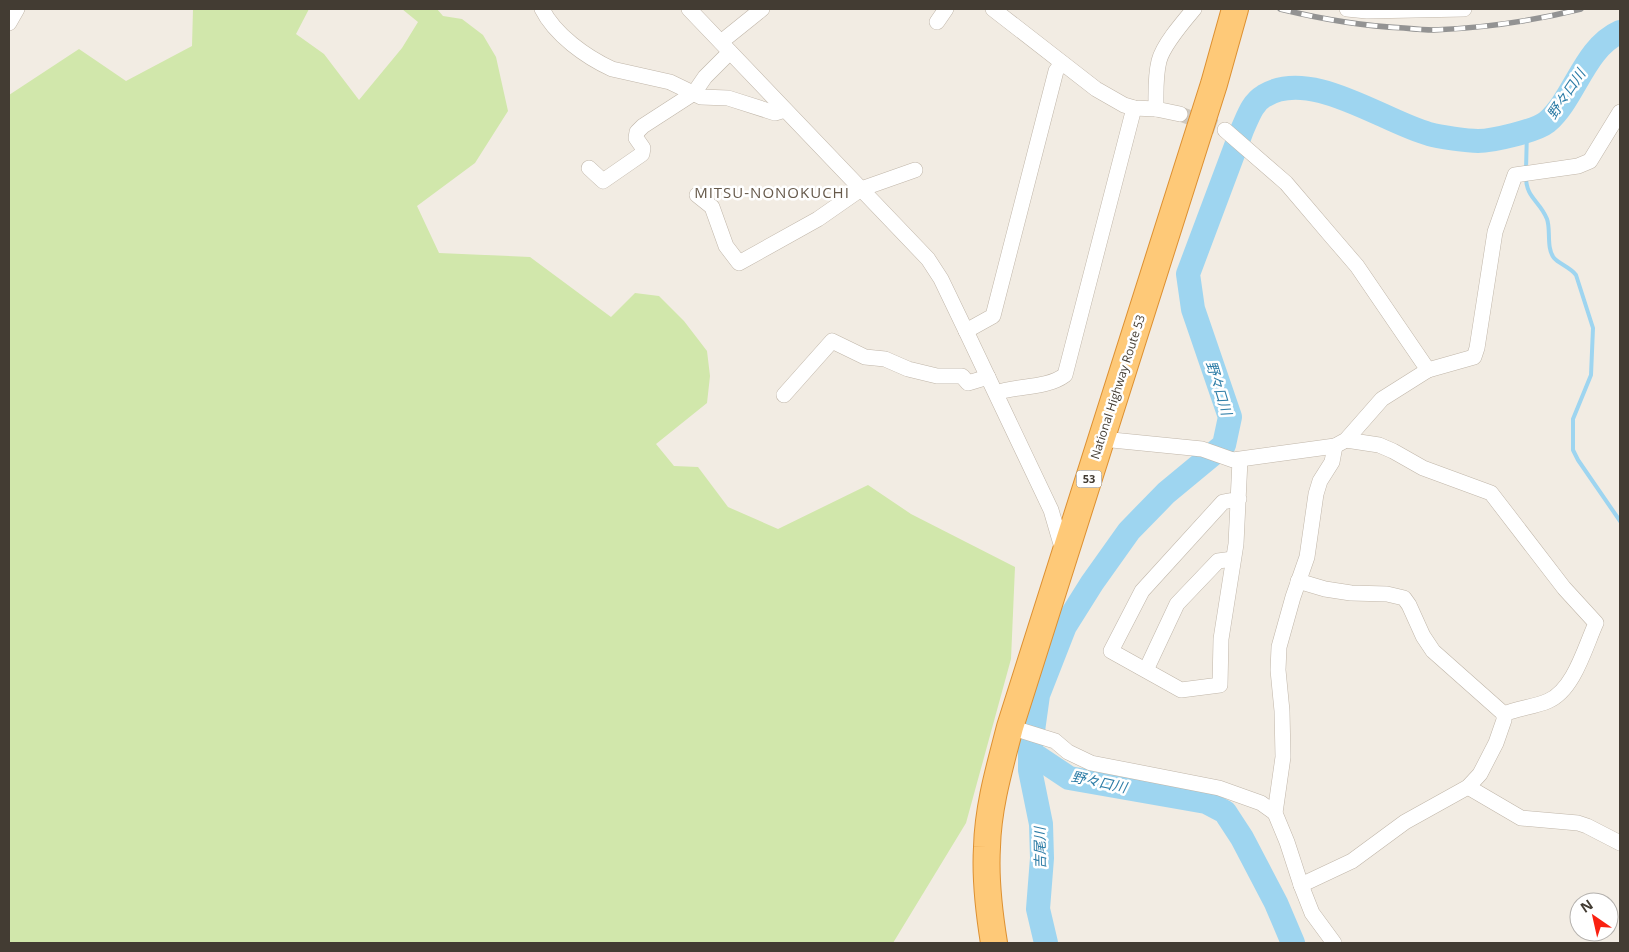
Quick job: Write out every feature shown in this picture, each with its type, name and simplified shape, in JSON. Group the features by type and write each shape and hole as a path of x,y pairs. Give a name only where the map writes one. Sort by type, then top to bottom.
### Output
{"highway":[{"name":"National Highway Route 53","path":"994,943 988,906 987,847 994,789 1017,729 1065,555 1214,84 1234,15"}],"street":[{"path":"9,23 18,9"},
{"path":"542,9 555,29 565,39 612,69 670,82 701,97 728,98 775,113 785,110"},
{"path":"689,9 928,259 941,279 996,393 1050,510 1065,555"},
{"path":"589,168 603,180 642,154 643,148 636,138 637,132 643,126 694,93 726,47 762,9"},
{"path":"937,22 946,9"},
{"path":"993,9 1096,89 1124,105 1180,114"},
{"path":"1156,109 1156,83 1159,60 1172,37 1194,9"},
{"path":"1347,9 1367,12 1464,9"},
{"path":"966,331 993,316 1056,70 1062,63"},
{"path":"996,393 1007,389 1056,381 1065,375 1134,108"},
{"path":"1275,813 1283,757 1282,711 1278,670 1279,647 1307,557 1316,494 1320,481 1332,462 1340,443 1382,400 1428,370 1474,357 1495,232 1515,175 1578,166 1590,161 1620,112"},
{"path":"1228,132 1286,184 1351,259 1428,370"},
{"path":"697,195 712,207 726,246 739,263 818,219 861,189 915,170"},
{"path":"784,395 832,341 865,356 885,359 908,369 937,376 962,376 968,383 988,377"},
{"path":"1102,439 1202,449 1236,460 1340,443 1379,445 1423,468 1491,493 1564,588 1596,623 1574,675 1559,694 1548,701 1504,714"},
{"path":"1236,460 1239,499 1236,544 1220,639 1220,685 1181,690 1111,651 1142,591 1223,502 1239,499"},
{"path":"1146,670 1177,604 1218,561 1233,559"},
{"path":"1298,581 1325,589 1351,593 1387,594 1404,598 1423,636 1433,651 1504,714 1504,720 1496,743 1480,774 1468,786 1405,822 1352,861 1301,886"},
{"path":"1017,729 1055,741 1076,757 1091,763 1219,788 1261,803 1275,813 1288,842 1301,886 1312,913 1334,943"},
{"path":"1468,786 1521,818 1578,823 1620,843"}],"green space":[{"path":"193,9 309,9 296,34 324,54 359,100 402,48 418,22 402,9 437,9 443,16 462,19 483,35 496,57 508,111 475,163 417,206 439,253 530,257 611,317 635,293 659,296 684,321 707,351 710,376 707,403 656,444 674,466 698,467 728,507 778,529 868,485 911,514 1015,567 1011,659 966,823 893,943 9,943 9,95 79,49 126,81 192,46"}],"waterway":[{"name":"野々口川","path":"1046,943 1038,909 1042,858 1041,824 1030,770 1030,752 1038,695 1065,626 1092,583 1129,531 1166,493 1224,445 1230,417 1193,309 1188,274 1242,130 1253,106 1264,96 1282,89 1303,88 1325,92 1411,128 1434,135 1461,140 1485,141 1534,129 1547,122 1557,112 1597,49 1608,39 1620,32"},
{"path":"1526,170 1527,130"},
{"path":"1526,177 1528,190 1547,219 1549,244 1552,254 1556,260 1576,275 1593,328 1591,375 1573,419 1573,450 1620,521"},
{"name":"野々口川","path":"1030,752 1069,778 1206,802 1225,812 1242,838 1276,903 1293,943"}],"tunnel":[{"path":"1180,114 1225,130"}],"railway":[{"path":"1280,9 1357,24 1434,30 1508,23 1581,9"}],"district":[{"name":"MITSU-NONOKUCHI","path":"772,193"}],"water label":[{"name":"吉尾川","path":"1040,848"}]}
